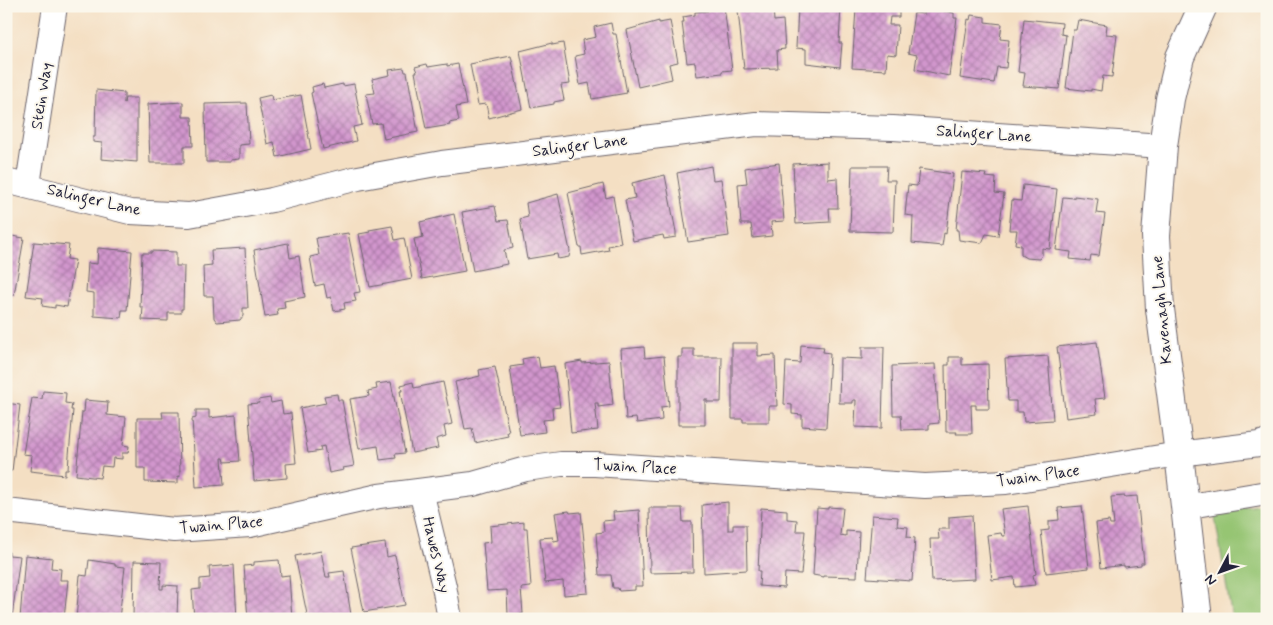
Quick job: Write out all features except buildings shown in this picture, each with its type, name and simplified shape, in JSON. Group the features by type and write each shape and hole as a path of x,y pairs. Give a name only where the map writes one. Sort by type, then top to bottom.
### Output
{"main road":[{"name":"Kavenagh Lane","path":"1198,619 1160,309 1156,236 1163,146 1170,99 1180,58 1203,6"}],"street":[{"name":"Stein Way","path":"17,183 55,6"},
{"name":"Salinger Lane","path":"17,183 130,212 189,215 272,200 358,178 442,163 756,124 893,128 1163,146"},
{"name":"Twain Place","path":"6,511 174,530 250,525 379,496 473,484 526,469 561,464 605,465 925,486 1006,482 1179,454 1259,444 1267,441"},
{"name":"Hawes Way","path":"421,491 450,619"},
{"path":"1184,507 1267,492"}],"green space":[{"path":"1267,504 1267,619 1232,619 1214,511"}]}
